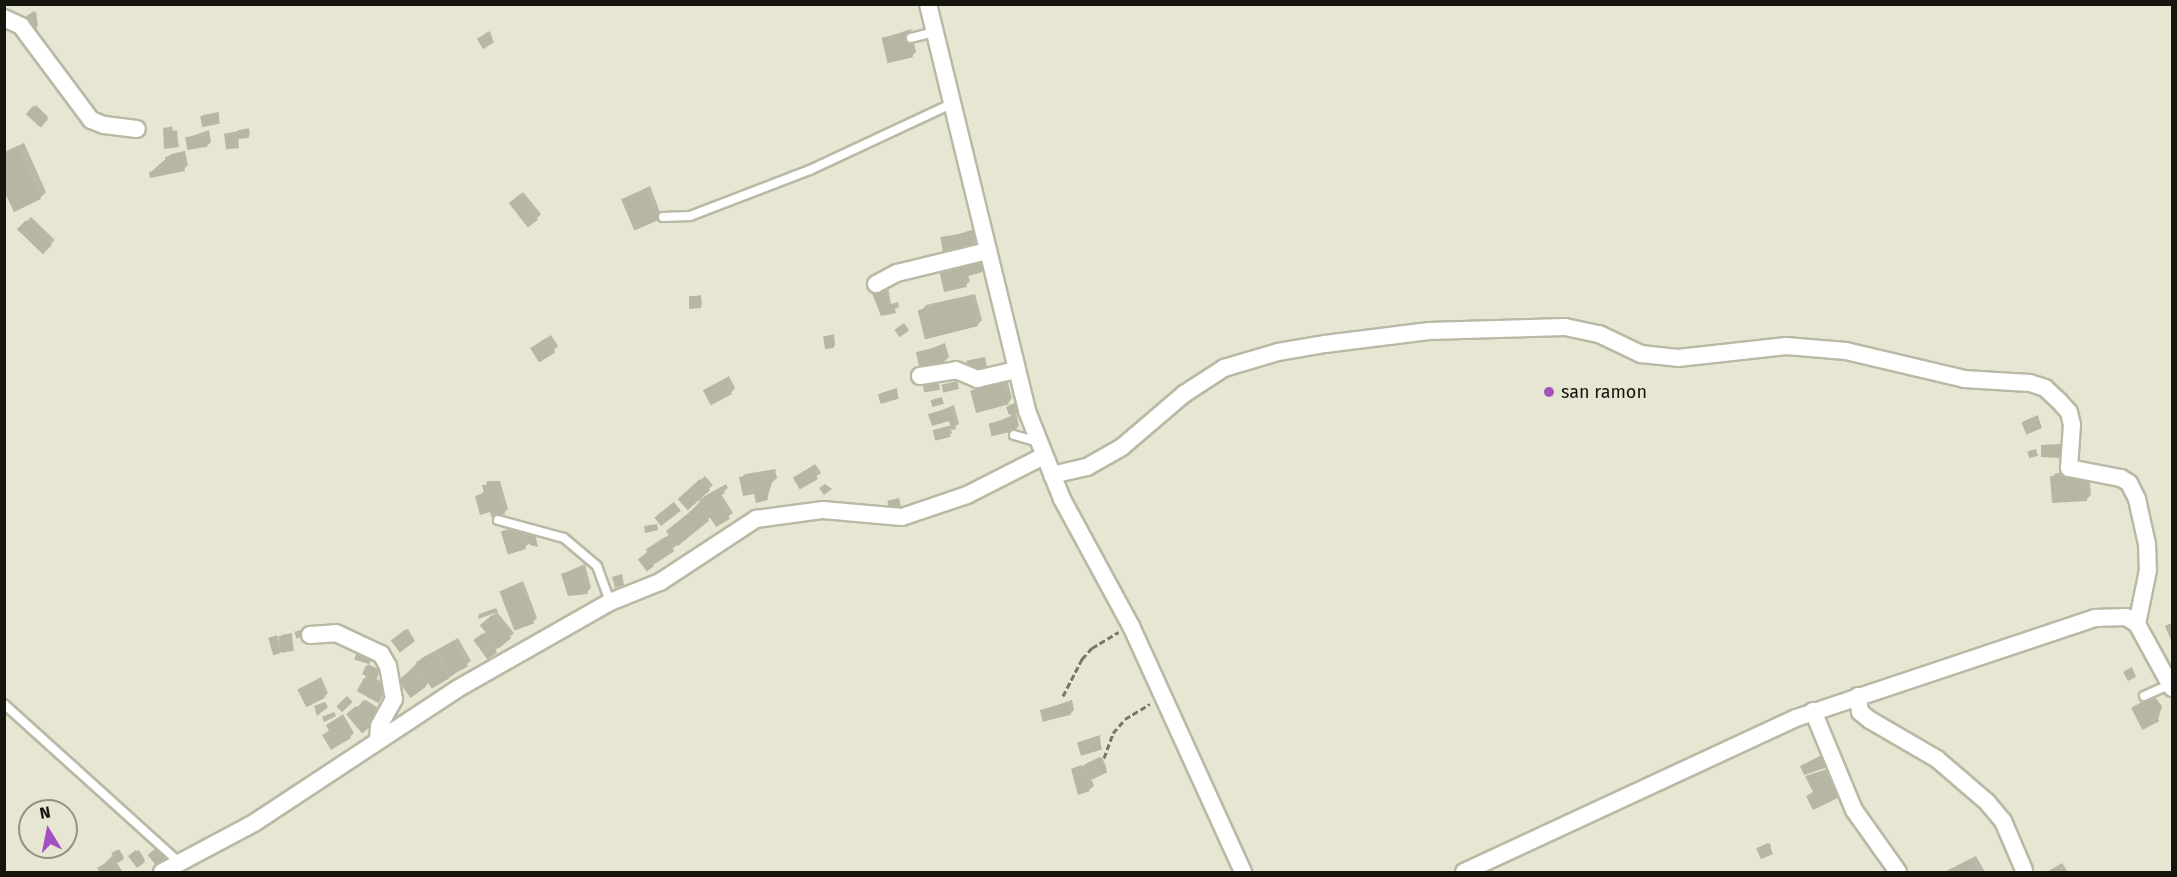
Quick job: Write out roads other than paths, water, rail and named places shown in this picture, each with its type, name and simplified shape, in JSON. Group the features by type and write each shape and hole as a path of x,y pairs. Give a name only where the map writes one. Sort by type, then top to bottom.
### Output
{"street":[{"path":"928,4 954,103 1016,370 1041,449 1052,475 1131,626 1162,699 1243,873"},
{"path":"4,18 21,26 91,120 104,125 137,129"},
{"path":"876,284 897,273 987,251"},
{"path":"1052,475 1087,467 1122,447 1144,432 1184,394 1224,368 1278,352 1325,344 1440,331 1565,327 1599,334 1641,354 1678,358 1726,356 1786,346 1846,351 1964,379 2030,383 2045,388 2069,412 2072,425 2069,468 2121,478 2129,483 2137,498 2147,544 2148,570 2137,624"},
{"path":"920,376 957,370 977,379 1016,370"},
{"path":"162,873 254,823 457,689 610,602 660,582 756,519 823,510 910,515 1009,476 1041,449"},
{"path":"1464,873 1813,711 2095,618 2126,617 2137,624 2171,686"},
{"path":"310,635 336,633 381,654 388,666 394,699 379,726 378,741"},
{"path":"1858,696 1860,712 1937,759 1987,802 2003,821 2024,870"},
{"path":"1813,711 1854,810 1898,873"}],"lane":[{"path":"911,38 935,32"},
{"path":"663,217 690,216 810,170 954,103"},
{"path":"1014,435 1041,449"},
{"path":"498,520 564,538 597,566 610,602"},
{"path":"2144,696 2171,686"},
{"path":"4,704 180,863"}],"place":[{"name":"san ramon","path":"1549,392"}]}
